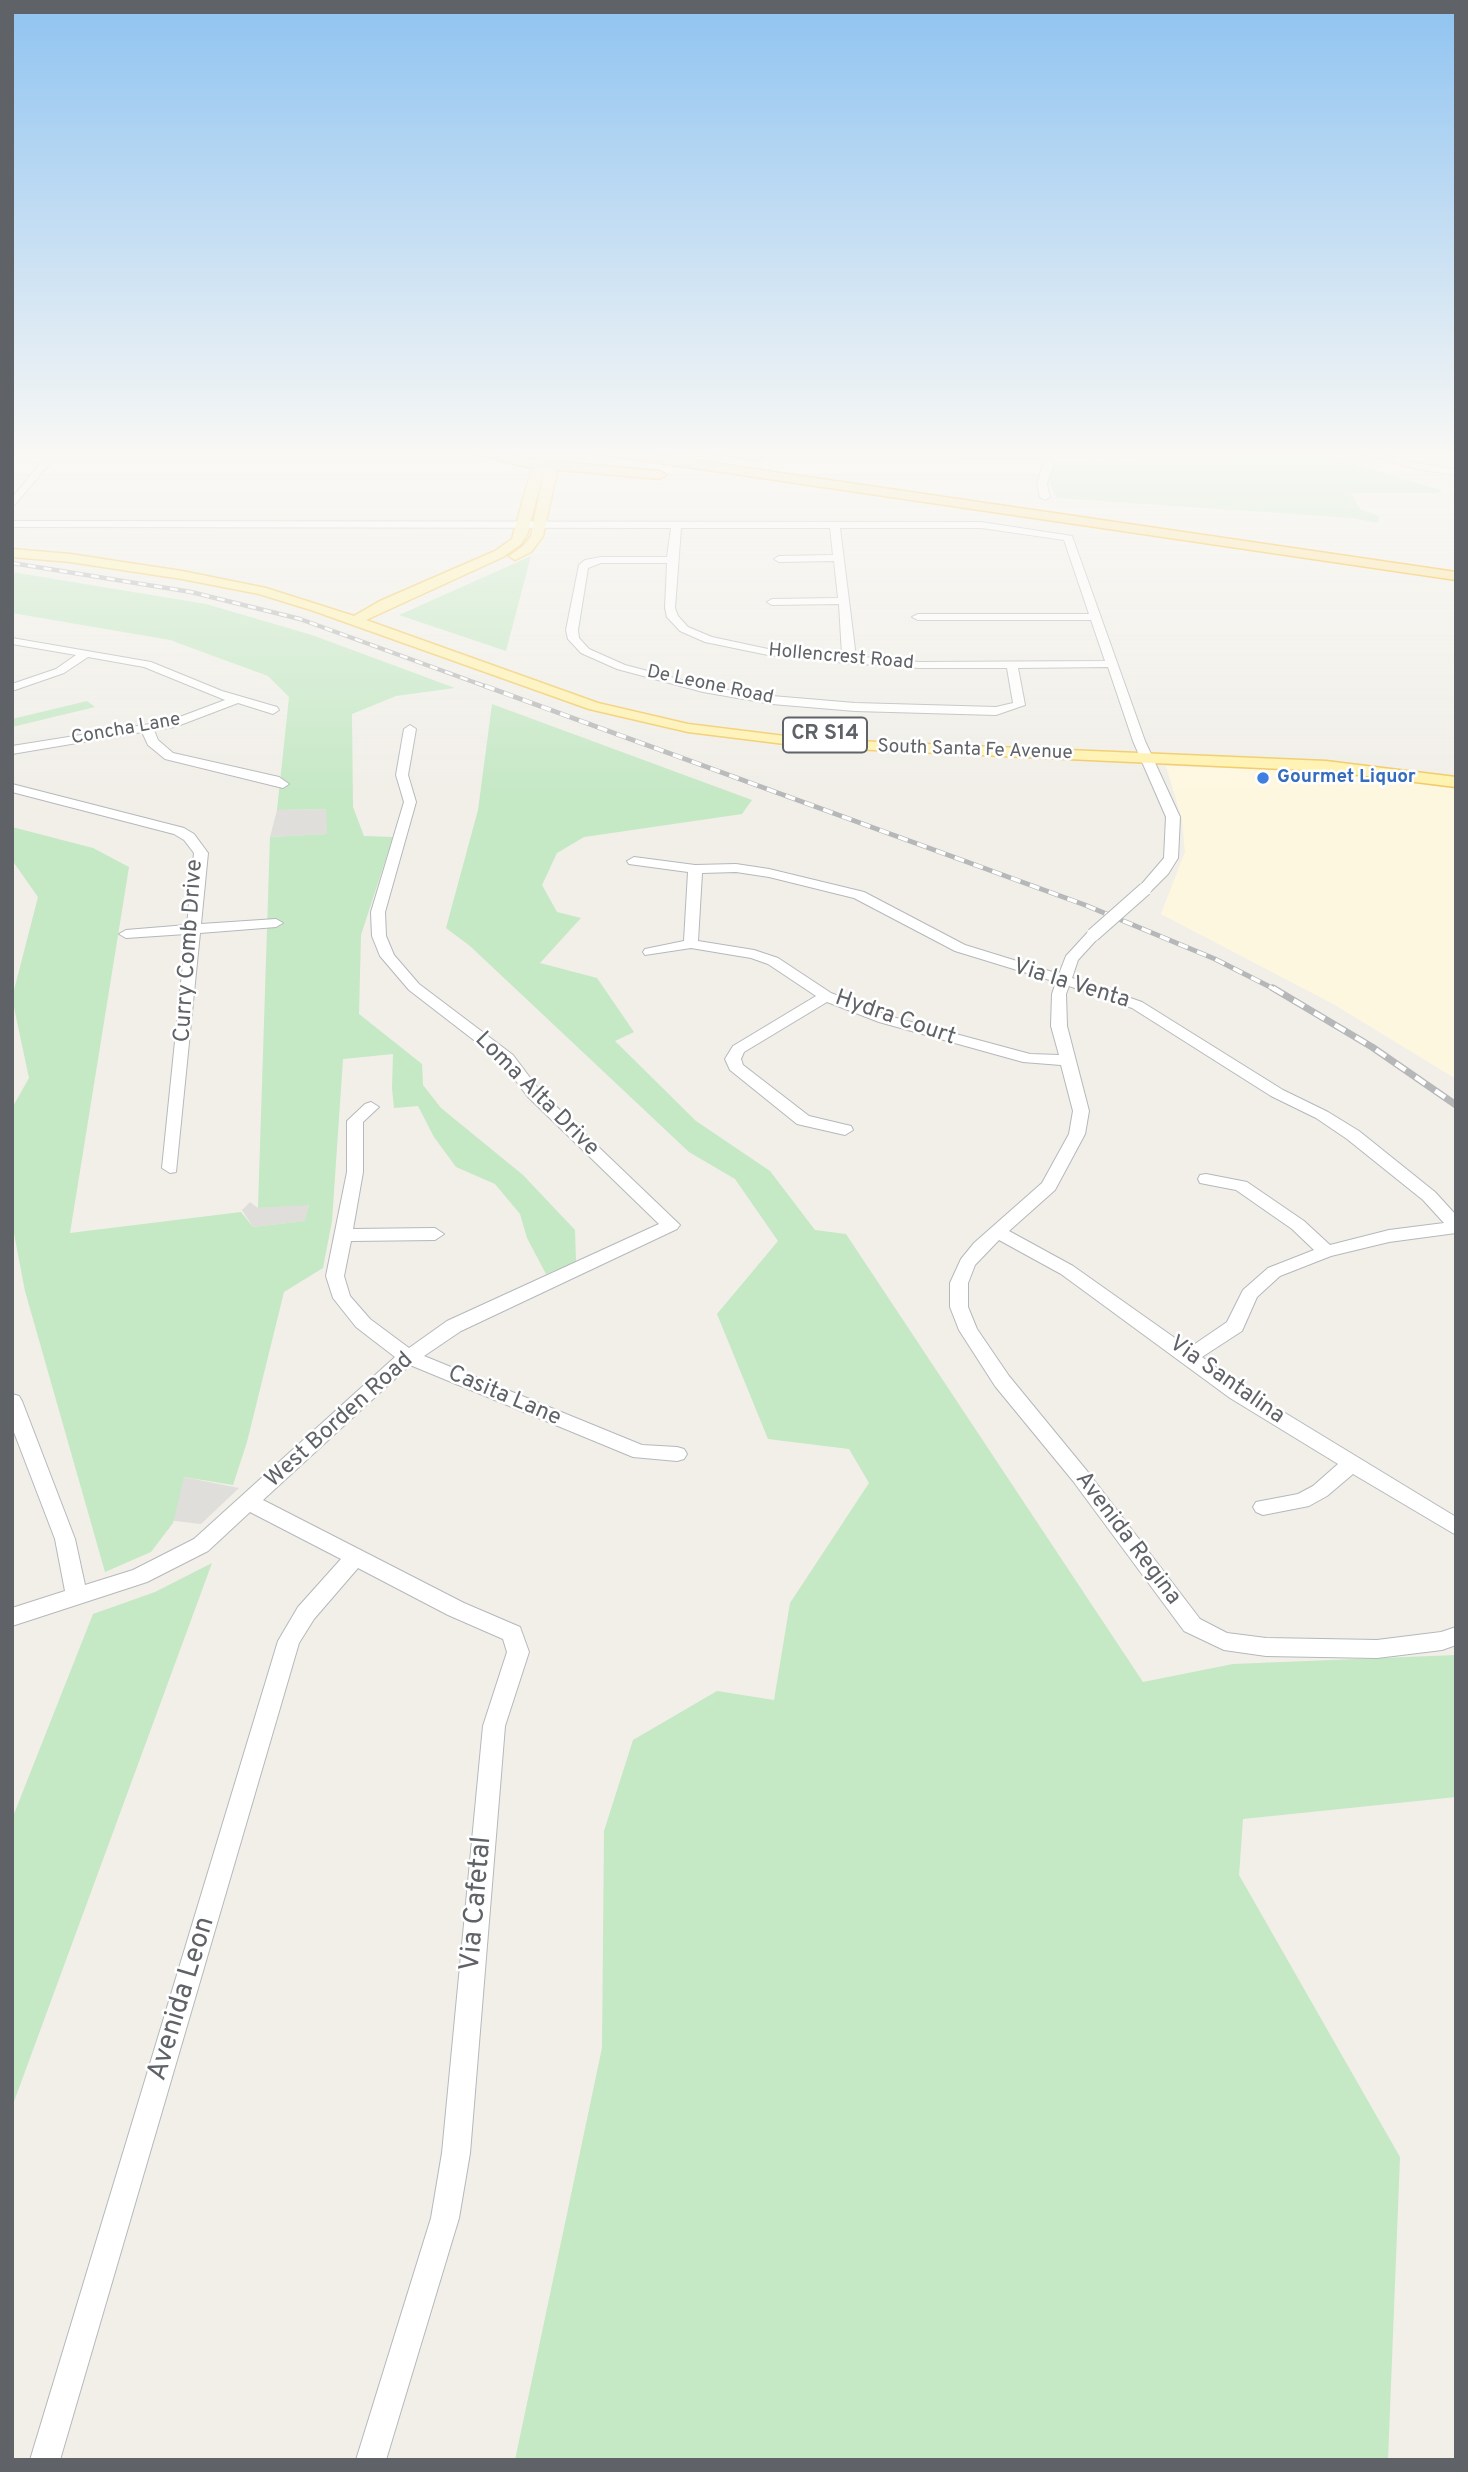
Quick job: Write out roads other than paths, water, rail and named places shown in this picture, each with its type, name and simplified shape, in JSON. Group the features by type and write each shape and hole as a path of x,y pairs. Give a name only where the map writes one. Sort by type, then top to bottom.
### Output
{"highway":[{"path":"1384,565 1456,576"}],"main road":[{"name":"CR S14","path":"118,565 182,575 281,596 362,618"},
{"path":"362,618 385,604 473,565"},
{"path":"362,618 396,610 495,565"},
{"name":"South Santa Fe Avenue","path":"362,618 632,716 747,737 853,746 1346,759 1456,773"},
{"name":"South Santa Fe Avenue","path":"1144,753 1326,766 1456,782"}],"street":[{"name":"De Leone Road","path":"585,565 572,630 574,639 585,651 621,667 707,690 772,701 855,707 996,711 1019,705 1012,664"},
{"name":"Hollencrest Road","path":"672,565 670,608 673,617 684,629 727,645 768,652 919,665 1111,664"},
{"path":"841,565 849,649 846,660"},
{"path":"1062,981 1071,959 1093,935 1163,871 1171,858 1173,817 1144,753 1078,565"},
{"path":"772,602 844,601"},
{"path":"918,617 1097,617"},
{"path":"12,641 155,666 236,700 273,710"},
{"path":"12,688 60,671 88,653"},
{"name":"Concha Lane","path":"12,750 147,729 194,718 236,700"},
{"path":"147,729 152,742 169,756 275,780 283,785"},
{"name":"Loma Alta Drive","path":"410,729 402,775 410,802 378,912 379,936 387,956 414,987 507,1058 534,1094 671,1225"},
{"name":"Curry Comb Drive","path":"12,788 166,827 189,836 201,853 170,1168"},
{"name":"Via la Venta","path":"634,861 695,869 736,869 769,873 859,895 960,948 1138,1005 1277,1093 1322,1115 1388,1161 1429,1196 1456,1226"},
{"path":"691,944 695,869"},
{"path":"126,934 276,923"},
{"name":"Hydra Court","path":"650,953 691,944 754,954 773,961 826,996 884,1019 1029,1059 1068,1060"},
{"name":"Avenida Regina","path":"1062,981 1059,994 1059,1026 1082,1111 1077,1134 1049,1186 967,1263 959,1283 959,1307 968,1330 1002,1381 1080,1476 1192,1625 1224,1641 1266,1647 1377,1649 1442,1641 1456,1636"},
{"path":"826,996 738,1049 733,1059 736,1067 803,1120 845,1130"},
{"name":"Casita Lane","path":"371,1107 355,1121 355,1171 335,1276 342,1298 363,1323 385,1342 409,1357 640,1452 677,1454"},
{"path":"1206,1179 1241,1186 1250,1191 1297,1225 1326,1252"},
{"name":"West Borden Road","path":"12,1617 166,1565 201,1545 250,1503 397,1365 454,1326 671,1225"},
{"path":"1189,1357 1235,1326 1249,1294 1274,1272 1326,1252 1389,1236 1456,1226"},
{"name":"Via Santalina","path":"999,1232 1067,1270 1237,1393 1456,1527"},
{"path":"343,1235 435,1234"},
{"path":"12,1401 65,1539 77,1597"},
{"path":"1263,1507 1302,1501 1320,1491 1353,1463"},
{"name":"Via Cafetal","path":"250,1503 456,1609 512,1633 518,1652 494,1726 456,2153 445,2218 371,2460"},
{"name":"Avenida Leon","path":"46,2460 289,1641 306,1613 356,1558"}],"railway":[{"path":"27,565 191,592 300,619 490,688"},
{"path":"485,686 1085,905 1215,959 1276,990"},
{"path":"1273,988 1372,1047 1456,1105"}],"place":[{"name":"Gourmet Liquor","path":"1263,778"}]}
